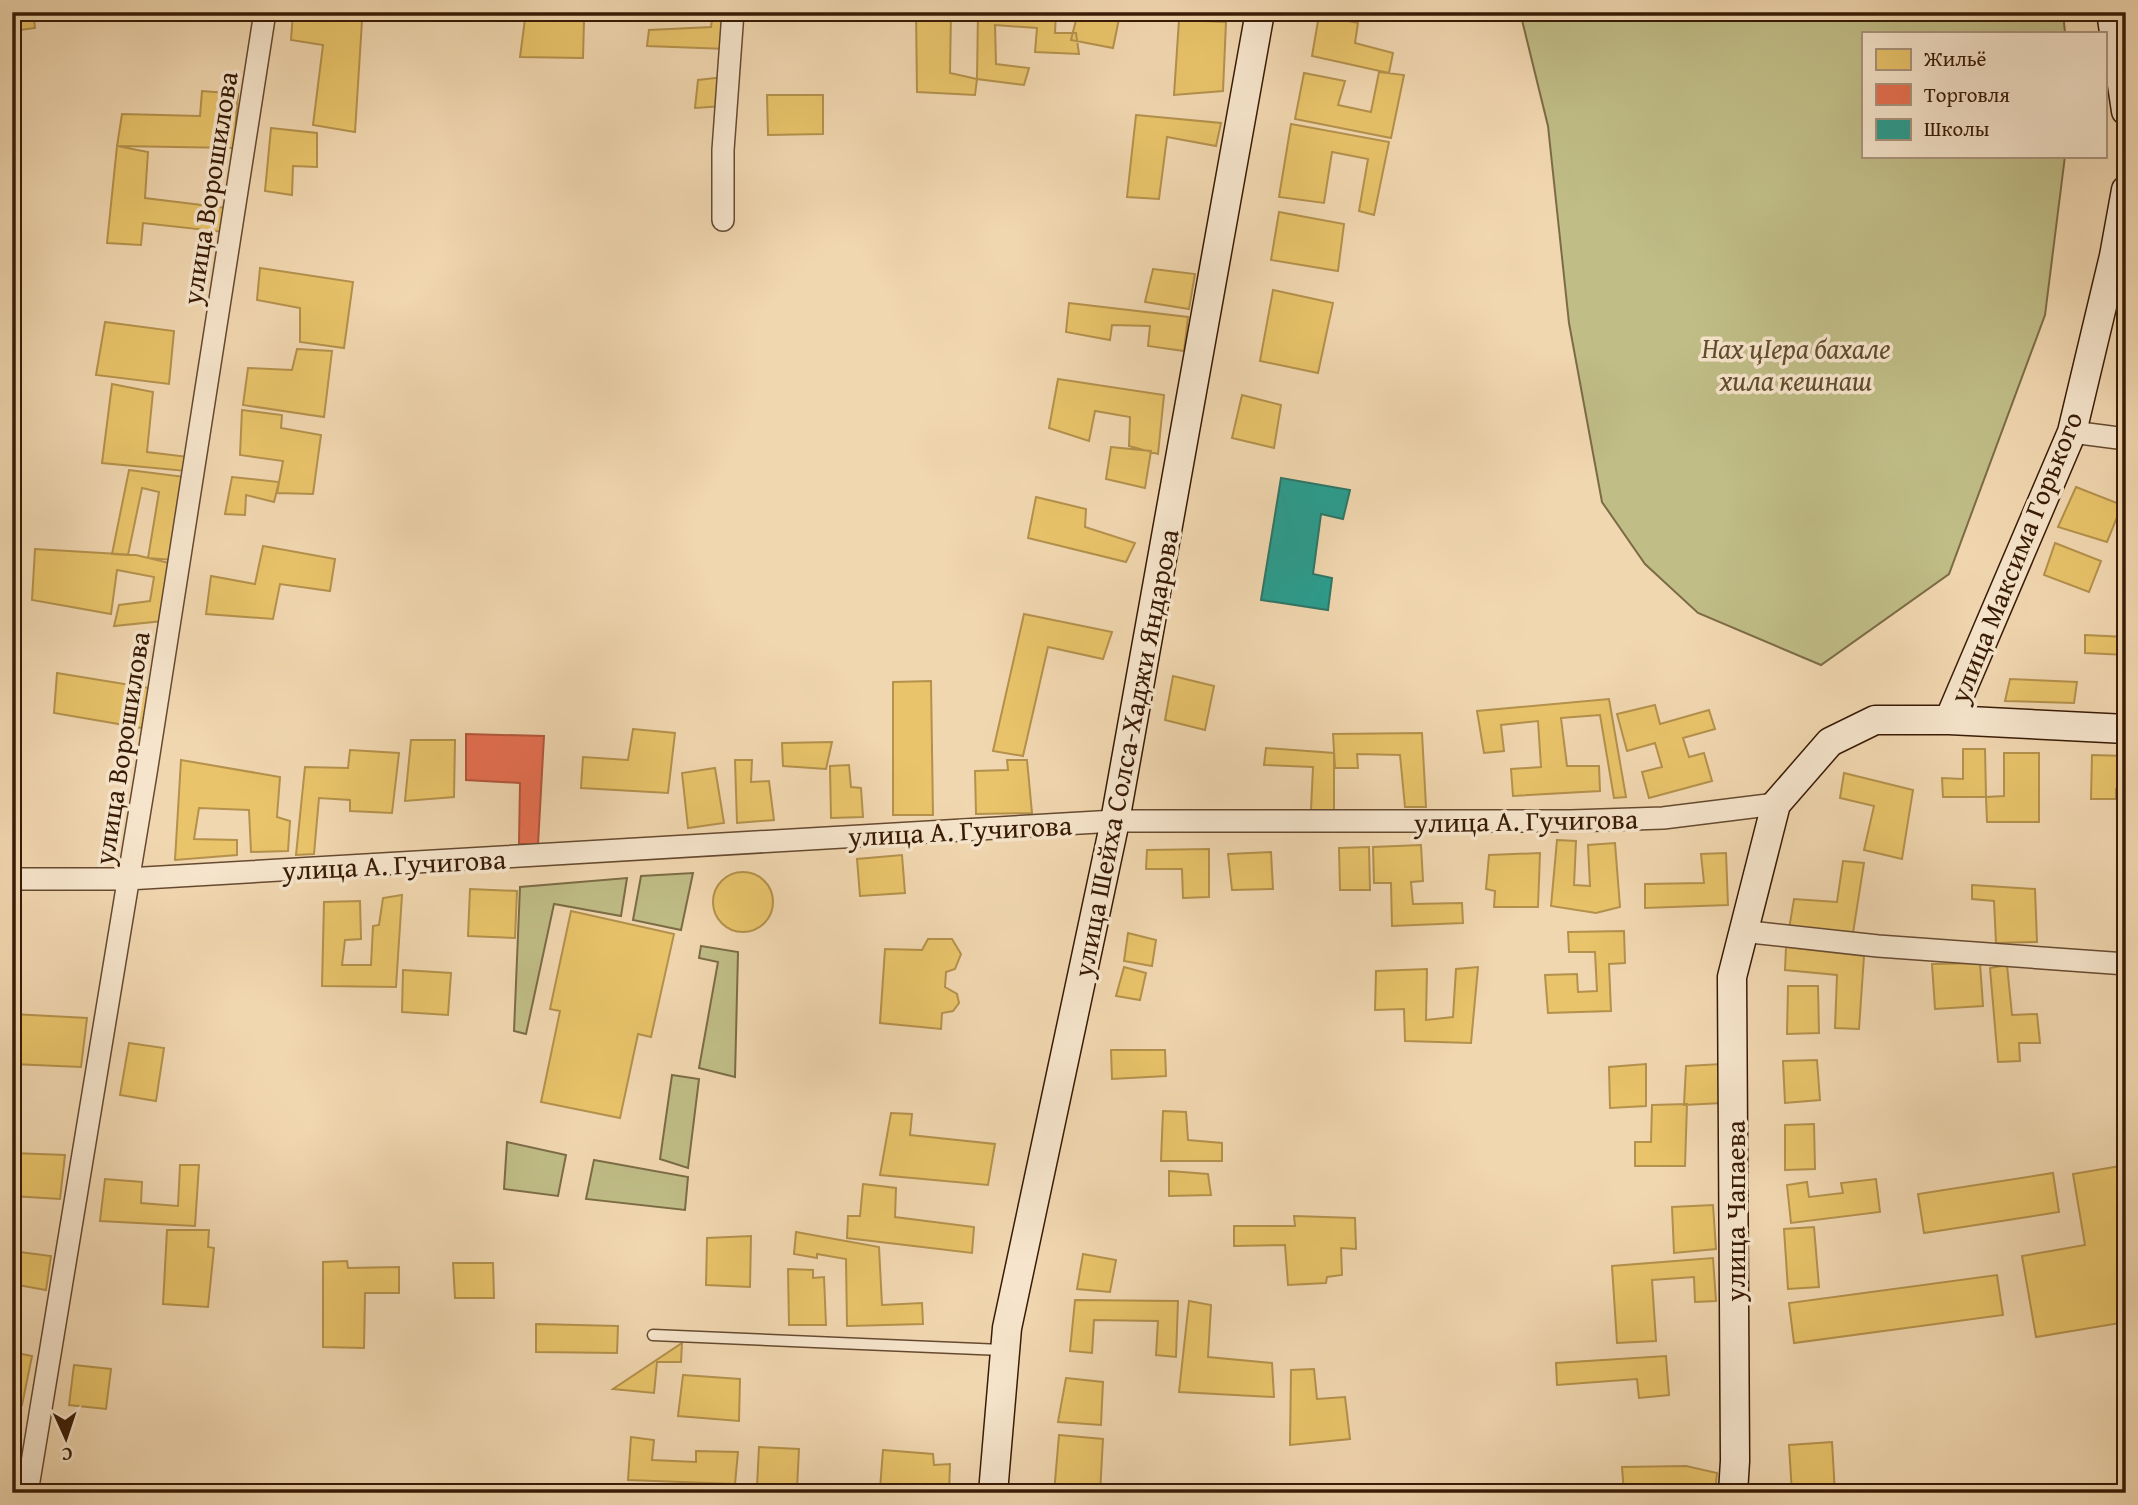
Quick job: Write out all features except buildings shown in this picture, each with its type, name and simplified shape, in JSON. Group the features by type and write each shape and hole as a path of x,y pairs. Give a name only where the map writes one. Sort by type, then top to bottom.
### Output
{"street":[{"name":"улица Ворошилова","path":"27,1493 265,12"},
{"path":"723,220 723,150 733,12"},
{"name":"улица Шейха Солса-Хаджи Яндарова","path":"993,1493 1007,1328 1115,821 1260,12"},
{"path":"2111,12 2126,111"},
{"name":"улица Максима Горького","path":"1949,720 2072,432 2114,257 2126,190"},
{"path":"2072,432 2126,439"},
{"path":"1776,804 1829,742 1874,720 1949,720 2126,729"},
{"name":"улица А. Гучигова","path":"12,879 127,879 1115,821 1571,821 1663,818 1776,804"},
{"name":"улица Чапаева","path":"1733,1493 1732,977 1741,931 1776,804"},
{"path":"1741,931 1878,946 2126,964"}],"lane":[{"path":"653,1335 1005,1350"}],"green space":[{"name":"Нах цIера бахале хила кешнаш","path":"1520,12 2063,12 2065,32 1862,32 1862,158 2065,158 2045,315 1949,574 1821,665 1698,613 1645,564 1602,502 1569,323 1548,126"},
{"path":"693,873 681,930 633,920 641,876"},
{"path":"627,878 621,916 554,904 526,1034 514,1031 520,887"},
{"path":"701,946 738,952 735,1077 699,1068 718,962 699,958"},
{"path":"672,1075 699,1079 688,1168 660,1159"},
{"path":"507,1142 566,1155 558,1196 504,1189"},
{"path":"594,1160 688,1177 685,1210 586,1199"}]}
